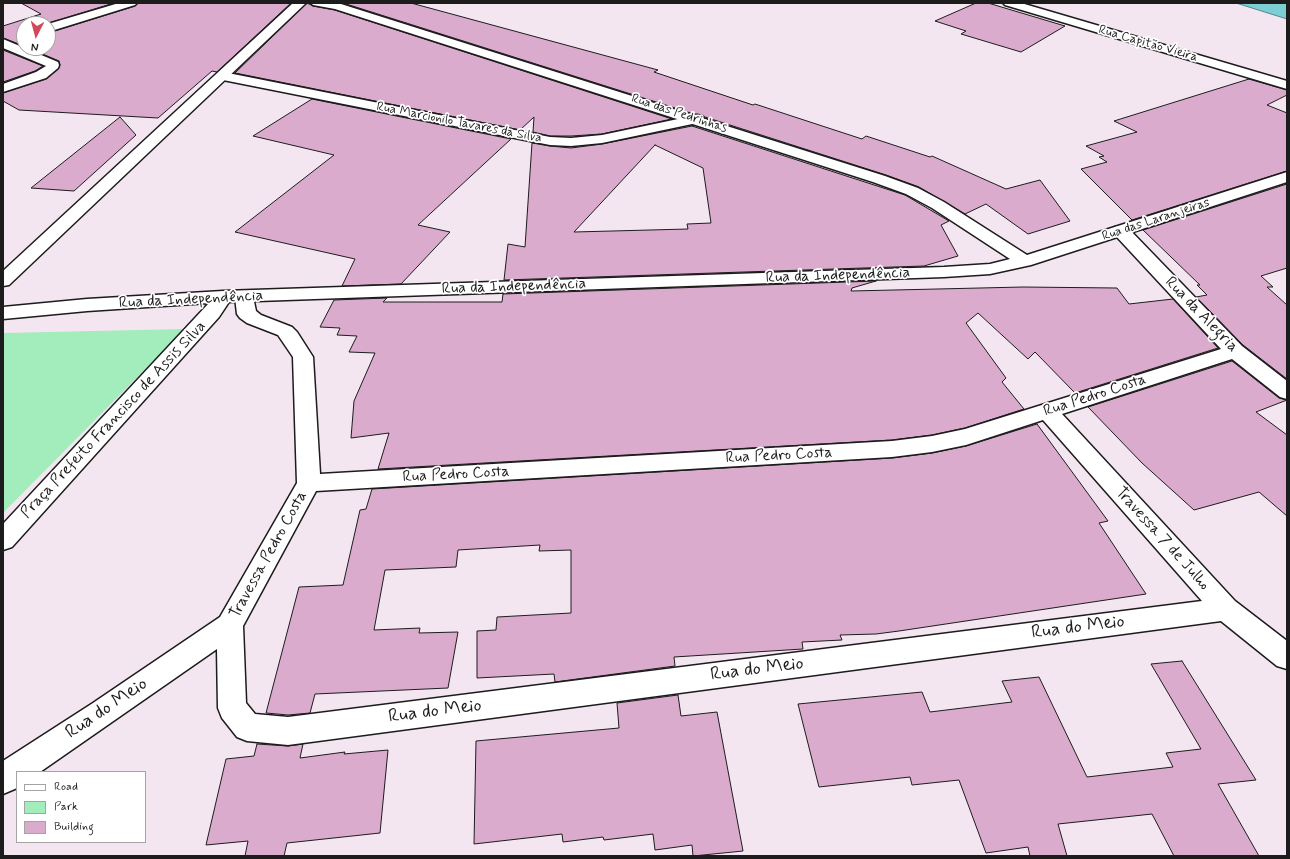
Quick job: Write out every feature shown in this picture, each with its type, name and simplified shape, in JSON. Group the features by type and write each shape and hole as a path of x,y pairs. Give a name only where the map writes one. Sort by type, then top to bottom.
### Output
{"street":[{"path":"84,3 103,11"},
{"path":"56,26 130,3"},
{"path":"3,282 300,3"},
{"name":"Rua das Pedrinhas","path":"317,3 337,6 696,120 912,191 938,205 1025,261"},
{"name":"Rua Capitão Vieira","path":"1009,3 1287,85"},
{"path":"3,42 16,37"},
{"path":"3,42 53,65 52,68 42,75 3,88"},
{"name":"Rua Marcionilo Tavares da Silva","path":"223,76 550,141 571,142 602,139 696,120"},
{"name":"Rua das Laranjeiras","path":"1025,261 1121,232 1287,177"},
{"name":"Rua da Alegria","path":"1121,232 1235,351 1287,392"},
{"name":"Rua da Independência","path":"3,313 87,305 234,297 944,272 990,269 1025,261"},
{"name":"Travessa Pedro Costa","path":"234,297 247,314 254,319 285,331 290,336 303,357 309,483 230,625 232,708 246,727 288,731"},
{"name":"Praça Prefeito Francisco de Assis Silva","path":"3,540 212,313 234,297"},
{"name":"Rua Pedro Costa","path":"309,483 892,449 932,444 966,437 1235,351"},
{"name":"Travessa 7 de Julho","path":"1047,411 1226,609 1287,657"},
{"name":"Rua do Meio","path":"288,731 1226,609"},
{"name":"Rua do Meio","path":"3,779 103,713 230,625"}],"green space":[{"path":"185,329 3,513 3,333"}],"water":[{"path":"1236,3 1287,3 1287,19"}],"building":[{"path":"21,3 114,3 56,21 56,16 35,16 41,14"},
{"path":"138,3 291,3 217,72 212,71 158,118 19,110 3,101 3,93 46,79 59,68 59,61 47,56 56,56 56,31 135,6"},
{"path":"307,3 313,6 335,10 672,119 602,134 550,136 533,132 534,117 520,130 235,73"},
{"path":"343,3 411,3 658,70 654,72 753,105 755,104 862,139 866,136 930,157 932,156 1006,189 1040,180 1070,221 1028,234 986,204 965,214 919,187 886,175 702,115 694,114"},
{"path":"976,3 988,3 1065,26 1021,52 961,34 966,31 935,21"},
{"path":"16,22 16,43 3,38 3,26"},
{"path":"3,50 43,66 35,71 3,82"},
{"path":"1249,79 1287,90 1287,95 1267,105 1287,113 1287,171 1132,220 1081,169 1107,162 1099,157 1104,156 1086,146 1137,132 1114,121"},
{"path":"312,99 511,139 418,225 450,232 401,284 342,286 355,259 235,232 334,155 253,136"},
{"path":"120,117 136,135 74,191 31,188"},
{"path":"692,126 905,195 949,221 941,225 958,256 924,266 504,280 508,244 525,247 532,143 571,148 602,144","holes":["655,145 703,168 711,223 687,224 688,229 574,232"]},
{"path":"1287,184 1287,268 1261,276 1273,287 1267,287 1287,305 1287,379 1243,345 1196,297 1207,295 1197,285 1200,285 1143,230"},
{"path":"876,281 852,288 851,291 1023,287 1117,288 1129,304 1173,299 1218,348 1075,393 1035,352 1028,359 978,313 966,323 1006,378 1002,382 1024,409 965,428 932,435 892,440 378,469 389,433 351,438 354,401 375,353 349,352 357,336 337,335 340,328 320,327 334,300 387,298 383,302 502,302 503,294"},
{"path":"1232,361 1279,398 1287,400 1256,412 1287,435 1287,516 1259,492 1194,510 1142,463 1088,407"},
{"path":"1037,424 1108,521 1099,523 1146,594 899,631 876,634 840,635 842,640 802,642 803,649 674,657 675,666 555,682 554,674 477,678 477,631 496,630 497,617 571,613 571,550 539,551 540,545 458,550 456,567 385,570 374,630 420,628 419,633 458,632 448,688 315,694 310,713 288,715 266,713 299,587 343,585 360,510 366,509 372,489 892,458 932,453 966,446"},
{"path":"1182,661 1256,780 1218,784 1259,856 1174,856 1152,814 1058,824 1067,856 1030,856 1028,847 986,853 959,780 912,785 910,777 819,787 798,704 922,692 930,712 1012,702 1002,681 1039,677 1087,777 1173,767 1166,753 1201,749 1151,664"},
{"path":"678,695 681,716 717,712 743,851 693,856 692,845 655,850 653,834 604,840 603,837 563,842 562,834 474,844 476,741 619,728 617,703"},
{"path":"257,744 288,746 303,744 300,758 345,752 344,754 388,750 380,833 287,843 284,856 245,856 248,841 206,845 226,759 254,756"}]}
